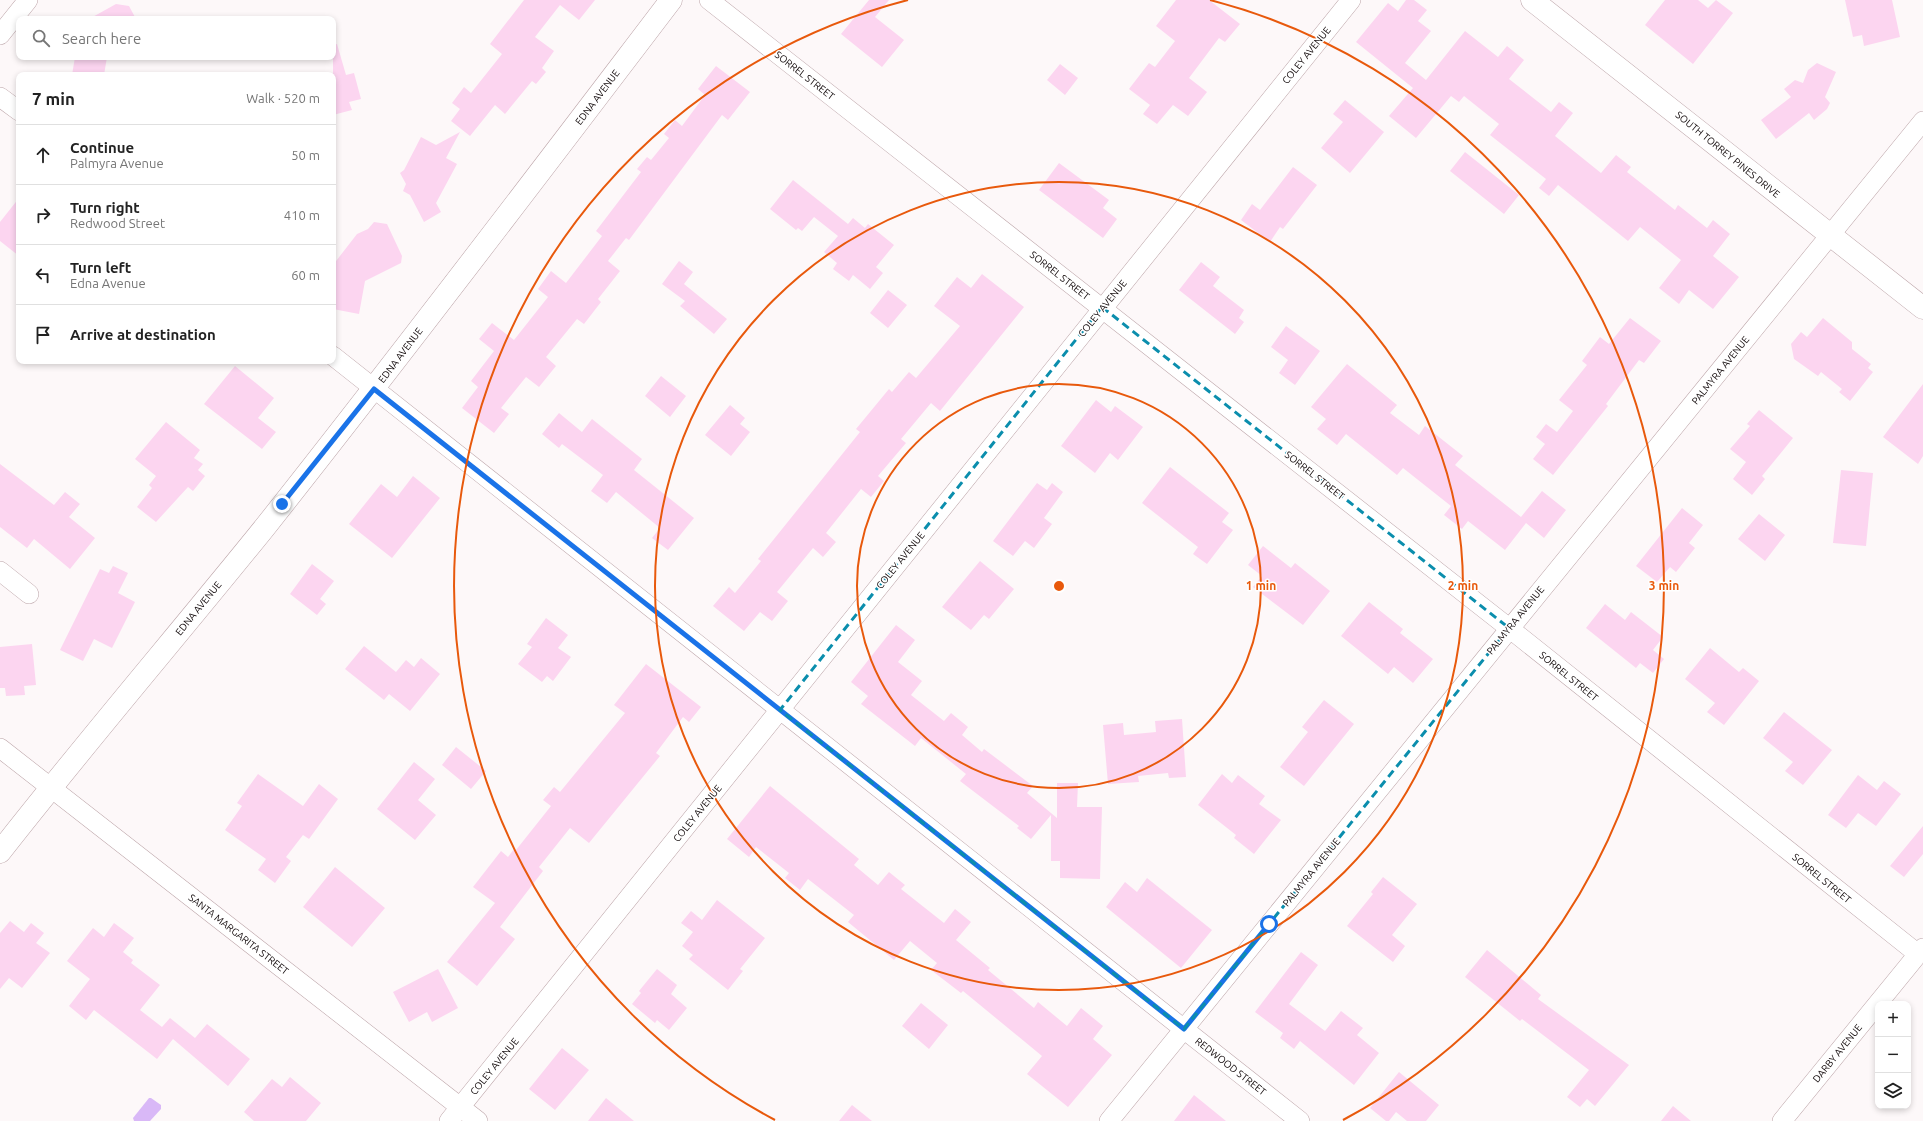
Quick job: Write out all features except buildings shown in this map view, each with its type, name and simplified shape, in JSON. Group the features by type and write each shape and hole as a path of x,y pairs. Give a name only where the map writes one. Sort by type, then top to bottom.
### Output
{"street":[{"path":"0,35 28,0"},
{"name":"EDNA AVENUE","path":"0,852 50,788 265,527 374,389 672,0"},
{"name":"SORREL STREET","path":"709,0 1921,951"},
{"name":"COLEY AVENUE","path":"455,1114 1102,307 1351,0"},
{"name":"SOUTH TORREY PINES DRIVE","path":"1532,0 1923,308"},
{"path":"0,97 16,109"},
{"name":"PALMYRA AVENUE","path":"1110,1121 1509,628 1923,121"},
{"name":"REDWOOD STREET","path":"336,358 1300,1121"},
{"path":"0,571 29,594"},
{"name":"SANTA MARGARITA STREET","path":"0,748 455,1114 478,1121"},
{"name":"DARBY AVENUE","path":"1782,1121 1921,951"}],"highlighted area":[{"path":"1102,307 1509,628 1184,1029 780,710"}],"shaded area":[{"path":"149,1098 161,1105 161,1109 150,1121 134,1121 133,1118"}],"route":[{"path":"282,504 374,389 1184,1029 1269,924"}]}
